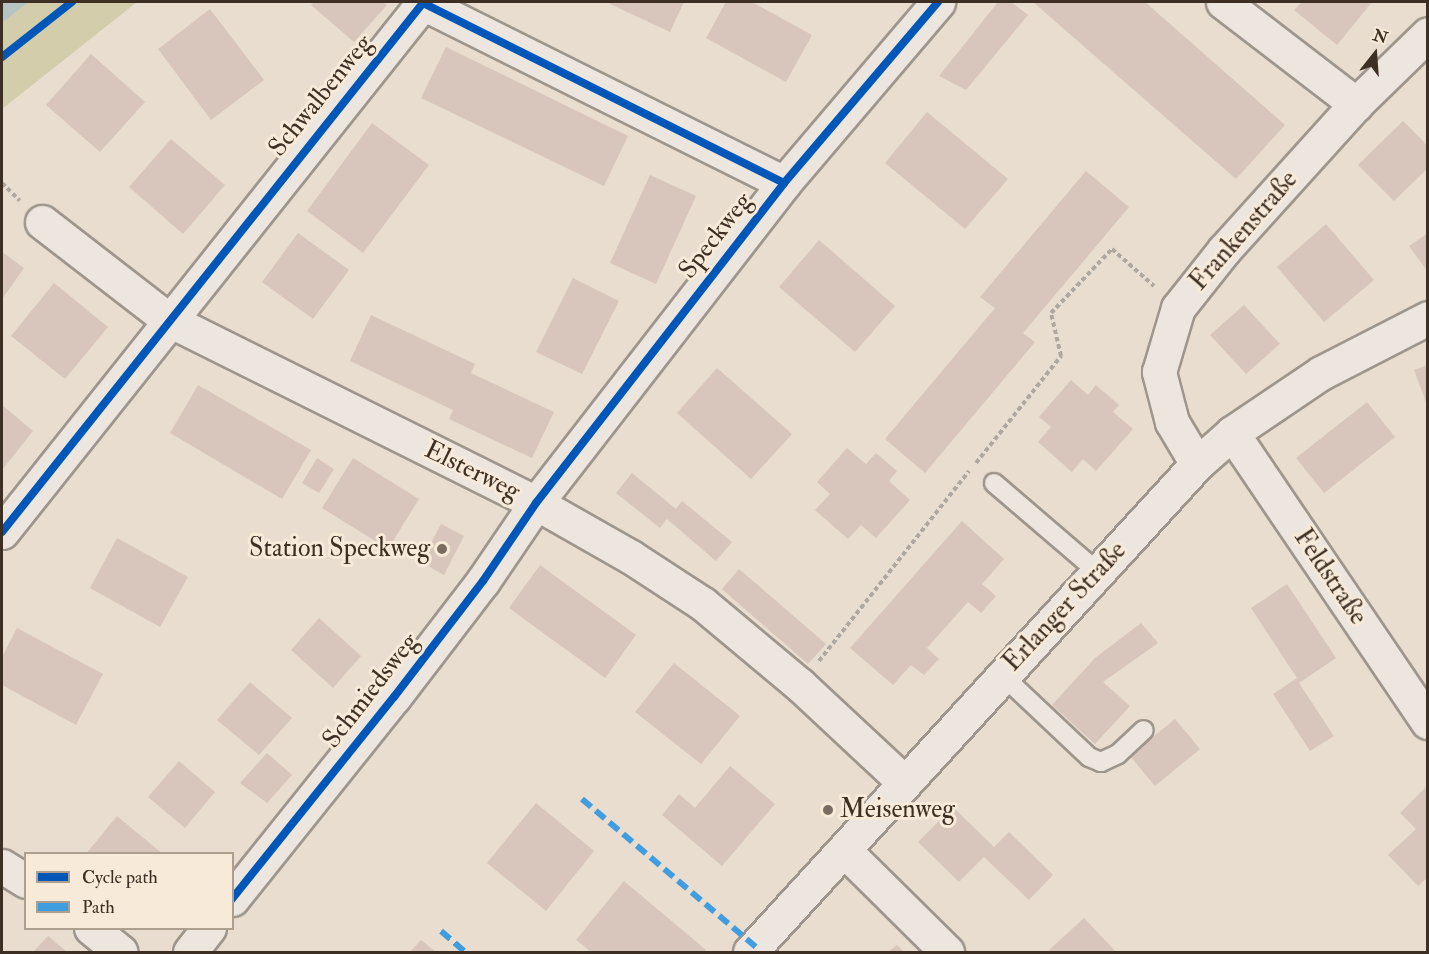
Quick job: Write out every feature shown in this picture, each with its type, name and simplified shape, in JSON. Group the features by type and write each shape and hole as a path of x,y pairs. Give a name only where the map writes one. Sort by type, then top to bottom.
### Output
{"street":[{"name":"Speckweg","path":"536,503 784,183 938,2"},
{"path":"1223,2 1356,104"},
{"name":"Schwalbenweg","path":"2,532 423,3 784,183"},
{"name":"Frankenstraße","path":"1197,464 1172,422 1159,372 1178,308 1224,250 1356,104 1428,34"},
{"name":"Elsterweg","path":"42,222 169,321 536,503 631,557 703,604 800,685 904,782"},
{"name":"Erlanger Straße","path":"750,952 1197,464 1232,433 1321,373 1428,318"},
{"name":"Feldstraße","path":"1232,433 1428,722"},
{"name":"Schmiedsweg","path":"234,897 401,688 483,581 536,503"},
{"path":"844,850 947,952"},
{"path":"2,866 24,880"},
{"path":"94,930 121,952"},
{"path":"190,952 207,930"}],"lane":[{"path":"994,483 1098,572"},
{"path":"1002,675 1089,757 1101,762 1118,754 1144,730"}],"path":[{"path":"800,685 1061,356 1051,313 1112,249 1178,308"}],"shaded area":[{"path":"2,2 29,2 2,23"},
{"path":"29,2 137,2 2,109 2,23"}],"building":[{"path":"315,2 383,2 387,5 354,42 311,5"},
{"path":"611,2 684,2 670,32 610,4"},
{"path":"726,2 752,2 812,35 786,82 706,38"},
{"path":"998,2 1011,2 1028,15 966,90 939,76"},
{"path":"1033,2 1145,2 1285,125 1236,179"},
{"path":"1302,2 1372,2 1337,45 1294,10"},
{"path":"210,9 264,80 211,120 158,49"},
{"path":"446,47 628,136 604,186 421,98"},
{"path":"91,54 145,102 100,152 46,105"},
{"path":"927,112 1008,179 965,229 885,163"},
{"path":"1403,121 1428,146 1428,168 1394,201 1358,165"},
{"path":"372,123 429,165 363,253 307,211"},
{"path":"171,139 225,185 183,234 129,187"},
{"path":"1086,171 1129,207 1023,333 1035,342 925,473 885,439 995,308 980,297"},
{"path":"650,175 696,196 656,284 610,263"},
{"path":"1326,224 1374,280 1324,322 1277,267"},
{"path":"298,233 349,270 313,319 262,282"},
{"path":"1428,233 1428,272 1409,246"},
{"path":"819,240 895,306 855,352 779,287"},
{"path":"2,252 24,268 2,299"},
{"path":"573,278 619,301 582,374 536,352"},
{"path":"54,283 108,327 65,379 11,336"},
{"path":"1244,305 1280,344 1246,374 1210,335"},
{"path":"371,315 475,364 471,373 554,412 532,458 449,419 453,410 350,361"},
{"path":"1428,365 1428,405 1427,405 1414,370"},
{"path":"717,368 792,434 751,479 677,413"},
{"path":"1071,380 1088,395 1096,385 1119,405 1113,412 1133,429 1096,471 1083,459 1072,472 1038,442 1051,427 1039,417"},
{"path":"198,385 311,450 282,499 170,433"},
{"path":"1367,402 1395,437 1324,493 1296,458"},
{"path":"2,405 33,431 2,470"},
{"path":"847,448 866,464 876,453 897,471 889,481 910,500 876,538 861,525 848,539 815,510 830,494 817,482"},
{"path":"317,458 334,469 319,493 302,483"},
{"path":"353,458 419,499 388,549 322,508"},
{"path":"632,473 676,509 682,501 732,542 716,561 667,519 660,528 616,493"},
{"path":"962,521 1004,559 982,584 996,596 981,613 968,602 927,648 939,659 924,675 911,665 893,685 850,648"},
{"name":"Station Speckweg","path":"441,524 464,536 444,575 421,562"},
{"path":"117,538 188,577 160,627 90,588"},
{"path":"540,565 636,635 605,678 509,608"},
{"path":"739,569 826,644 808,664 722,589"},
{"path":"1287,584 1336,658 1299,683 1334,736 1310,751 1273,694 1297,678 1251,608"},
{"path":"319,618 361,656 333,688 291,650"},
{"path":"1141,623 1158,643 1103,682 1130,706 1095,744 1052,705 1095,658"},
{"path":"17,628 103,674 76,725 2,685 2,657"},
{"path":"674,663 740,716 701,764 635,712"},
{"path":"250,682 292,718 259,755 217,720"},
{"path":"1175,719 1200,749 1155,786 1130,756"},
{"path":"267,753 292,775 267,803 240,783"},
{"path":"179,761 215,792 185,828 148,797"},
{"path":"730,766 775,804 722,866 662,815 679,794 695,808"},
{"path":"1428,785 1428,877 1418,886 1388,855 1416,829 1400,813"},
{"path":"536,803 594,851 546,911 487,863"},
{"path":"953,807 994,847 1009,832 1053,875 1029,900 984,857 959,882 918,842"},
{"path":"117,816 161,852 88,852"},
{"path":"624,881 706,950 704,952 591,952 576,940"},
{"path":"1084,918 1116,952 1047,952"},
{"path":"48,936 67,952 33,952"},
{"path":"421,940 436,952 410,952"},
{"path":"897,945 904,952 888,952"}],"marked path":[{"path":"582,799 756,947"},
{"path":"441,931 465,952"}],"cycle path":[{"path":"2,57 72,2"},
{"path":"234,897 394,697 483,581 536,503 784,183 938,2"},
{"path":"2,532 423,3 784,183"}],"place":[{"name":"Station Speckweg","path":"442,549"},
{"name":"Meisenweg","path":"828,810"}]}
